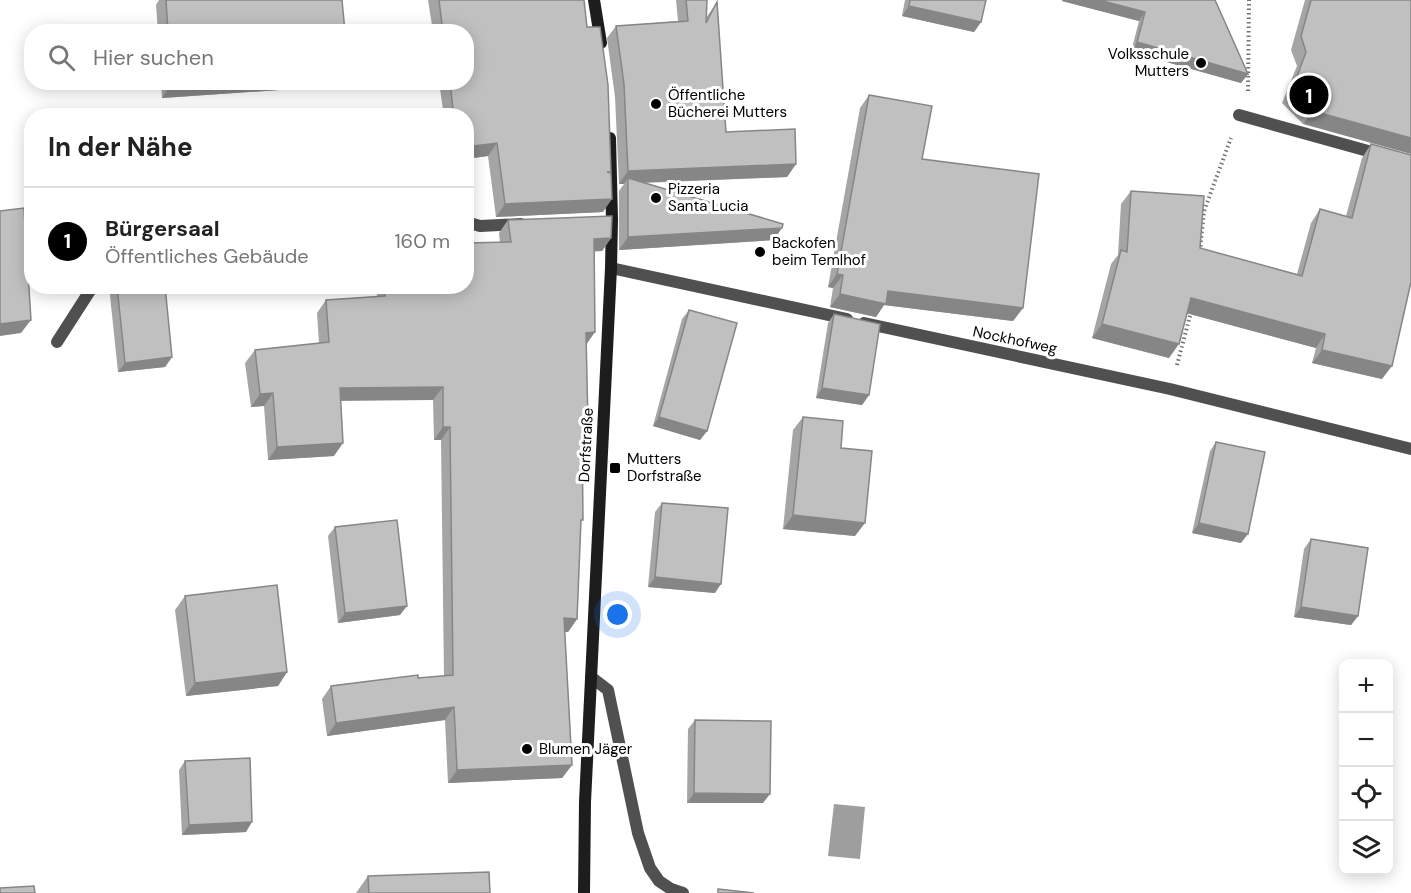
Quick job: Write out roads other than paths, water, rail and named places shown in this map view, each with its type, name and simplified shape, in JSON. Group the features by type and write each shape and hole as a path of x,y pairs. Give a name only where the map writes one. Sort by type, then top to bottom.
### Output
{"main road":[{"path":"594,0 602,54"},
{"name":"Dorfstraße","path":"584,893 585,802 610,268 607,220 609,127"}],"street":[{"path":"1239,115 1411,163"},
{"path":"474,224 535,224"},
{"name":"Nockhofweg","path":"610,268 1170,389 1411,449"},
{"path":"57,342 88,294"},
{"path":"591,677 608,690 638,833 650,868 659,881 683,893"}],"place":[{"name":"Volksschule Mutters","path":"1201,63"},
{"name":"Bürgersaal","path":"1309,95"},
{"name":"Öffentliche Bücherei Mutters","path":"656,104"},
{"name":"Pizzeria Santa Lucia","path":"656,198"},
{"name":"Backofen beim Temlhof","path":"760,252"},
{"name":"Mutters Dorfstraße","path":"615,468"},
{"name":"Blumen Jäger","path":"527,749"}]}
